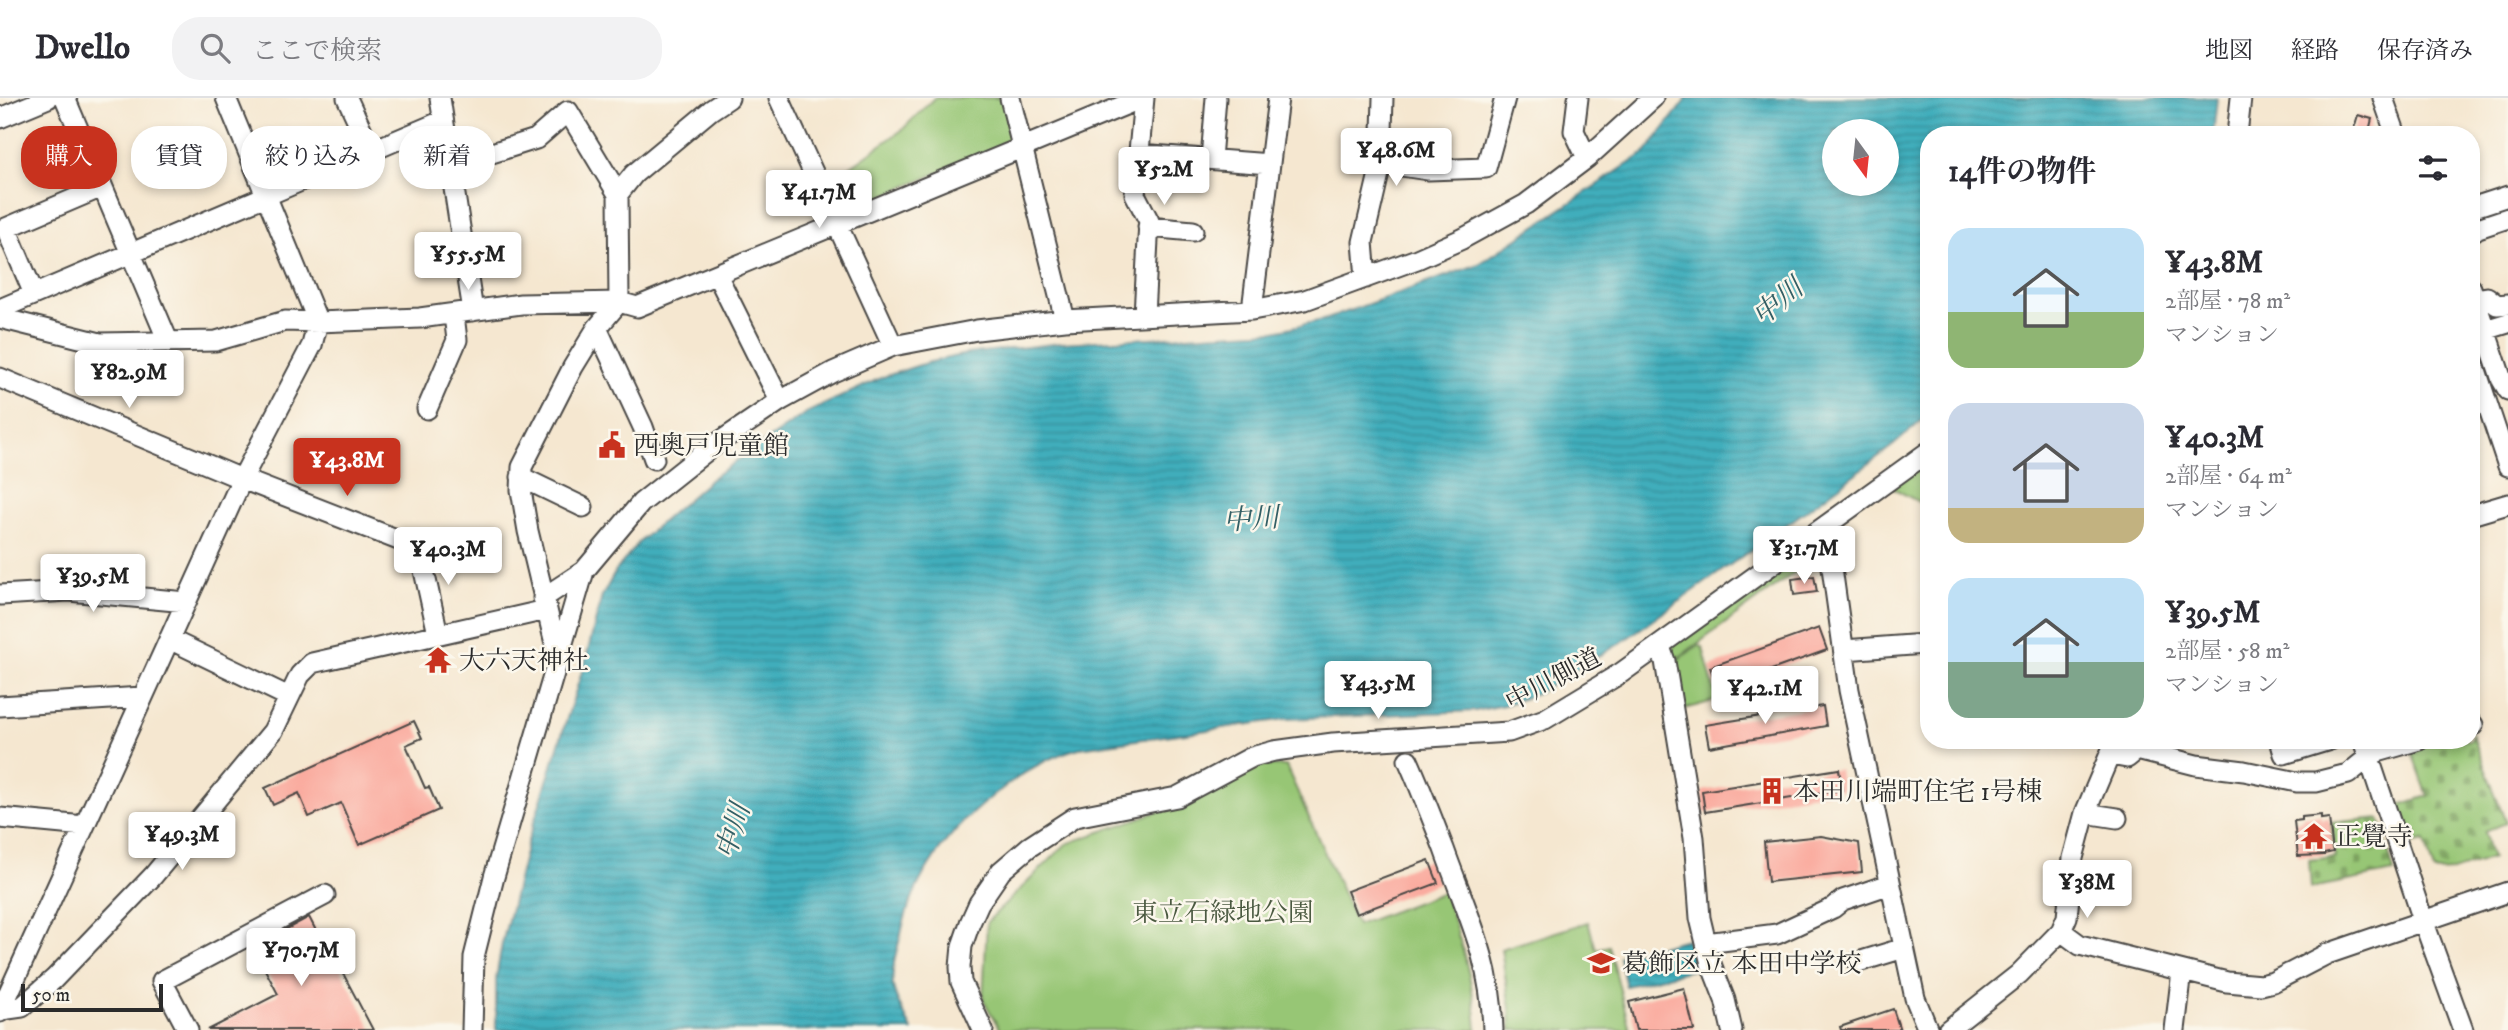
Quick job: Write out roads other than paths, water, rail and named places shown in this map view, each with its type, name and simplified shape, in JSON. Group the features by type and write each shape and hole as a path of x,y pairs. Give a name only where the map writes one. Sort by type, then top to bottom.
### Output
{"street":[{"path":"0,118 48,98"},
{"path":"65,98 77,126"},
{"path":"1,1011 186,601 243,479 312,345 318,322 226,98"},
{"path":"347,98 360,126"},
{"path":"440,98 444,126"},
{"path":"618,194 634,174 729,98"},
{"path":"779,98 893,346"},
{"path":"1010,98 1065,320"},
{"path":"0,317 100,343 216,341 285,321 318,322 463,313 521,304 619,302 637,307 1143,98 1135,194 1149,221 1144,315"},
{"path":"1211,159 1216,98"},
{"path":"1252,310 1278,98"},
{"path":"1366,278 1363,242 1381,163 1383,98"},
{"path":"1381,163 1428,170 1486,168 1505,98"},
{"path":"1578,98 1574,131 1587,158"},
{"path":"1,1011 22,1007 46,986 153,876 273,731 300,676 312,663 438,634 545,604 584,571 641,503 709,449 780,401 833,372 893,346 978,330 1065,320 1252,310 1305,300 1417,259 1516,210 1587,158 1653,98"},
{"path":"2238,126 2241,98"},
{"path":"2383,98 2393,126"},
{"path":"495,152 536,139 573,105 618,194 619,302 597,328 573,367 522,467 528,531 559,661"},
{"path":"1139,154 1270,164"},
{"path":"34,294 6,228 97,189"},
{"path":"103,189 167,341"},
{"path":"0,309 281,189"},
{"path":"427,409 457,340 463,313 450,189"},
{"path":"2480,205 2508,195"},
{"path":"2480,227 2508,218"},
{"path":"1148,227 1193,231"},
{"path":"717,275 780,401"},
{"path":"2480,295 2497,305 2508,304"},
{"path":"2480,315 2506,389"},
{"path":"2485,330 2508,323"},
{"path":"597,328 643,427 654,460"},
{"path":"1,380 428,552 438,634"},
{"path":"2480,382 2508,466"},
{"name":"中川側道","path":"984,1030 961,982 962,946 970,923 979,903 1001,871 1029,847 1075,817 1177,797 1252,758 1274,751 1333,743 1488,735 1523,729 1570,705 1660,647 1920,458"},
{"path":"521,477 583,507"},
{"path":"2480,512 2508,504"},
{"path":"1819,532 1829,546 1849,690 1914,998 1928,1030"},
{"path":"472,1030 474,957 494,877 584,571"},
{"path":"0,595 69,591 186,601"},
{"path":"169,639 289,696"},
{"path":"1844,650 1920,644"},
{"path":"1660,647 1665,661 1694,838 1700,918 1732,1030"},
{"path":"0,706 142,697"},
{"path":"1948,1030 2019,974 2061,931 2067,917 2073,858 2085,813 2112,749"},
{"path":"2116,749 2127,758 2137,750 2196,765 2297,782 2316,782 2348,774 2365,749"},
{"path":"2283,749 2284,754 2300,749"},
{"path":"2366,749 2463,1030"},
{"path":"1408,760 1432,814 1480,944 1488,979 1493,1030"},
{"path":"2085,813 2117,818"},
{"path":"0,818 84,827"},
{"path":"1706,943 1777,934 1833,908 1843,900 1891,884"},
{"path":"2061,931 2080,945 2182,975 2261,985 2273,982 2326,954 2508,892"},
{"path":"188,1030 162,981 325,895"},
{"path":"1857,962 1904,948"},
{"path":"2175,1030 2182,975"}],"water":[{"name":"中川","path":"1687,98 2217,98 2214,126 1920,126 1920,422 1803,513 1619,644 1534,695 1475,711 1286,719 1079,748 1039,764 1003,788 967,818 937,853 914,893 893,968 896,997 912,1030 496,1030 496,979 502,944 527,844 585,662 602,596 617,569 640,541 712,478 806,413 883,377 926,363 966,354 1061,343 1275,331 1327,319 1479,264 1646,152"},
{"path":"1687,939 1695,969 1626,986 1619,957"}],"place":[{"name":"西奥戸児童館","path":"612,445"},
{"name":"大六天神社","path":"438,660"},
{"name":"本田川端町住宅 1号棟","path":"1772,791"},
{"name":"正覺寺","path":"2314,836"},
{"name":"葛飾区立 本田中学校","path":"1601,963"}],"park label":[{"name":"東立石緑地公園","path":"1223,912"}]}
